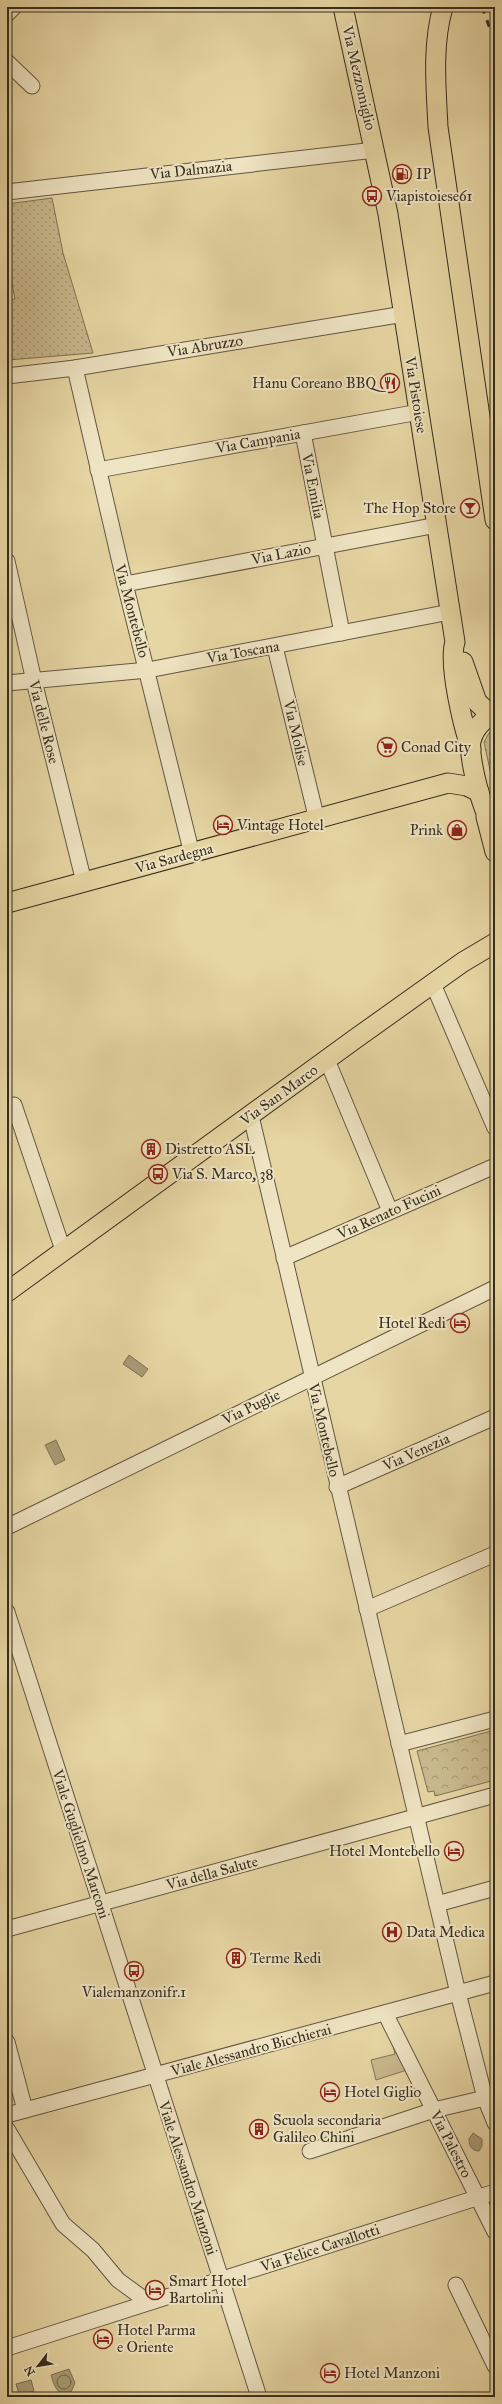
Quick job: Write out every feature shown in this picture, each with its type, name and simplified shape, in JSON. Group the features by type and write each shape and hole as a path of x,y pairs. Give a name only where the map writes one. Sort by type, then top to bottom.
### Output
{"main road":[{"name":"Via Mezzomiglio","path":"343,7 375,150"},
{"path":"443,7 437,46 435,81 438,127 495,520"},
{"name":"Via Pistoiese","path":"375,150 404,314 418,412 455,642 453,660 460,704 471,749 479,792 490,821 495,852"},
{"name":"Via Pistoiese","path":"455,642 459,648 473,694 489,713"},
{"path":"460,704 470,702 489,713 475,730 471,749"},
{"name":"Via Sardegna","path":"7,903 318,820 448,783 467,786 479,792"},
{"name":"Via San Marco","path":"7,1292 63,1250 433,984 495,943"}],"street":[{"path":"7,14 14,7"},
{"path":"7,62 32,86"},
{"name":"Via Dalmazia","path":"7,192 375,150"},
{"name":"Via Abruzzo","path":"7,376 75,368 404,314"},
{"name":"Via Montebello","path":"75,368 125,584 148,670 192,854"},
{"name":"Via Campania","path":"98,470 418,412"},
{"name":"Via Emilia","path":"303,432 342,633"},
{"name":"Via Lazio","path":"125,584 437,525"},
{"name":"Via delle Rose","path":"7,561 34,681 84,882"},
{"name":"Via Toscana","path":"7,684 148,670 275,647 450,612"},
{"name":"Via Molise","path":"275,647 318,820"},
{"path":"433,984 495,1128"},
{"path":"328,1060 390,1211"},
{"path":"14,1105 63,1250"},
{"name":"Via Montebello","path":"251,1116 337,1487 417,1816 458,1993"},
{"name":"Via Renato Fucini","path":"284,1258 495,1166"},
{"name":"Via Puglie","path":"7,1527 495,1289"},
{"name":"Via Venezia","path":"337,1487 495,1417"},
{"path":"367,1609 495,1554"},
{"name":"Viale Guglielmo Marconi","path":"7,1612 155,2076"},
{"path":"399,1744 495,1719"},
{"name":"Via della Salute","path":"7,1929 495,1795"},
{"path":"437,1904 495,1888"},
{"name":"Viale Alessandro Bicchierai","path":"7,2115 495,1983"},
{"path":"458,1993 485,2098 494,2119"},
{"name":"Via Palestro","path":"385,2013 479,2197 495,2232"},
{"path":"7,2042 25,2110"},
{"name":"Viale Alessandro Manzoni","path":"155,2076 259,2397"},
{"path":"310,2151 434,2110 485,2098"},
{"path":"7,2129 63,2224 94,2250 118,2280 148,2302"},
{"name":"Via Felice Cavallotti","path":"7,2348 495,2192"},
{"path":"456,2285 495,2366"}],"green space":[{"path":"52,198 63,253 93,353 8,360 7,301 15,299 7,256 7,204"},
{"path":"495,729 495,793 484,742 489,733"},
{"path":"495,1730 495,1780 435,1796 434,1791 428,1792 417,1751"},
{"path":"389,2028 410,2069 376,2080 371,2060 395,2054"}],"water":[{"path":"129,1355 148,1369 142,1377 123,1364"},
{"path":"56,1440 65,1460 55,1465 45,1445"},
{"path":"473,2133 482,2139 482,2146 479,2151 471,2148 469,2139"},
{"path":"69,2369 75,2383 71,2392 66,2395 57,2390 51,2375"},
{"path":"31,2380 34,2391 25,2394 25,2397 20,2397 16,2384"}],"railway":[{"path":"482,7 495,42"},
{"path":"491,7 495,17"}],"place":[{"name":"IP","path":"402,174"},
{"name":"Viapistoiese61","path":"372,196"},
{"name":"Hanu Coreano BBQ","path":"390,383"},
{"name":"The Hop Store","path":"470,508"},
{"name":"Conad City","path":"387,747"},
{"name":"Vintage Hotel","path":"223,825"},
{"name":"Prink","path":"457,830"},
{"name":"Distretto ASL","path":"151,1149"},
{"name":"Via S. Marco, 38","path":"158,1174"},
{"name":"Hotel Redi","path":"460,1323"},
{"name":"Hotel Montebello","path":"454,1851"},
{"name":"Data Medica","path":"392,1932"},
{"name":"Terme Redi","path":"236,1958"},
{"name":"Vialemanzonifr.1","path":"134,1971"},
{"name":"Hotel Giglio","path":"330,2092"},
{"name":"Scuola secondaria Galileo Chini","path":"259,2129"},
{"name":"Smart Hotel Bartolini","path":"155,2290"},
{"name":"Hotel Parma e Oriente","path":"103,2339"},
{"name":"Hotel Manzoni","path":"330,2373"}]}
